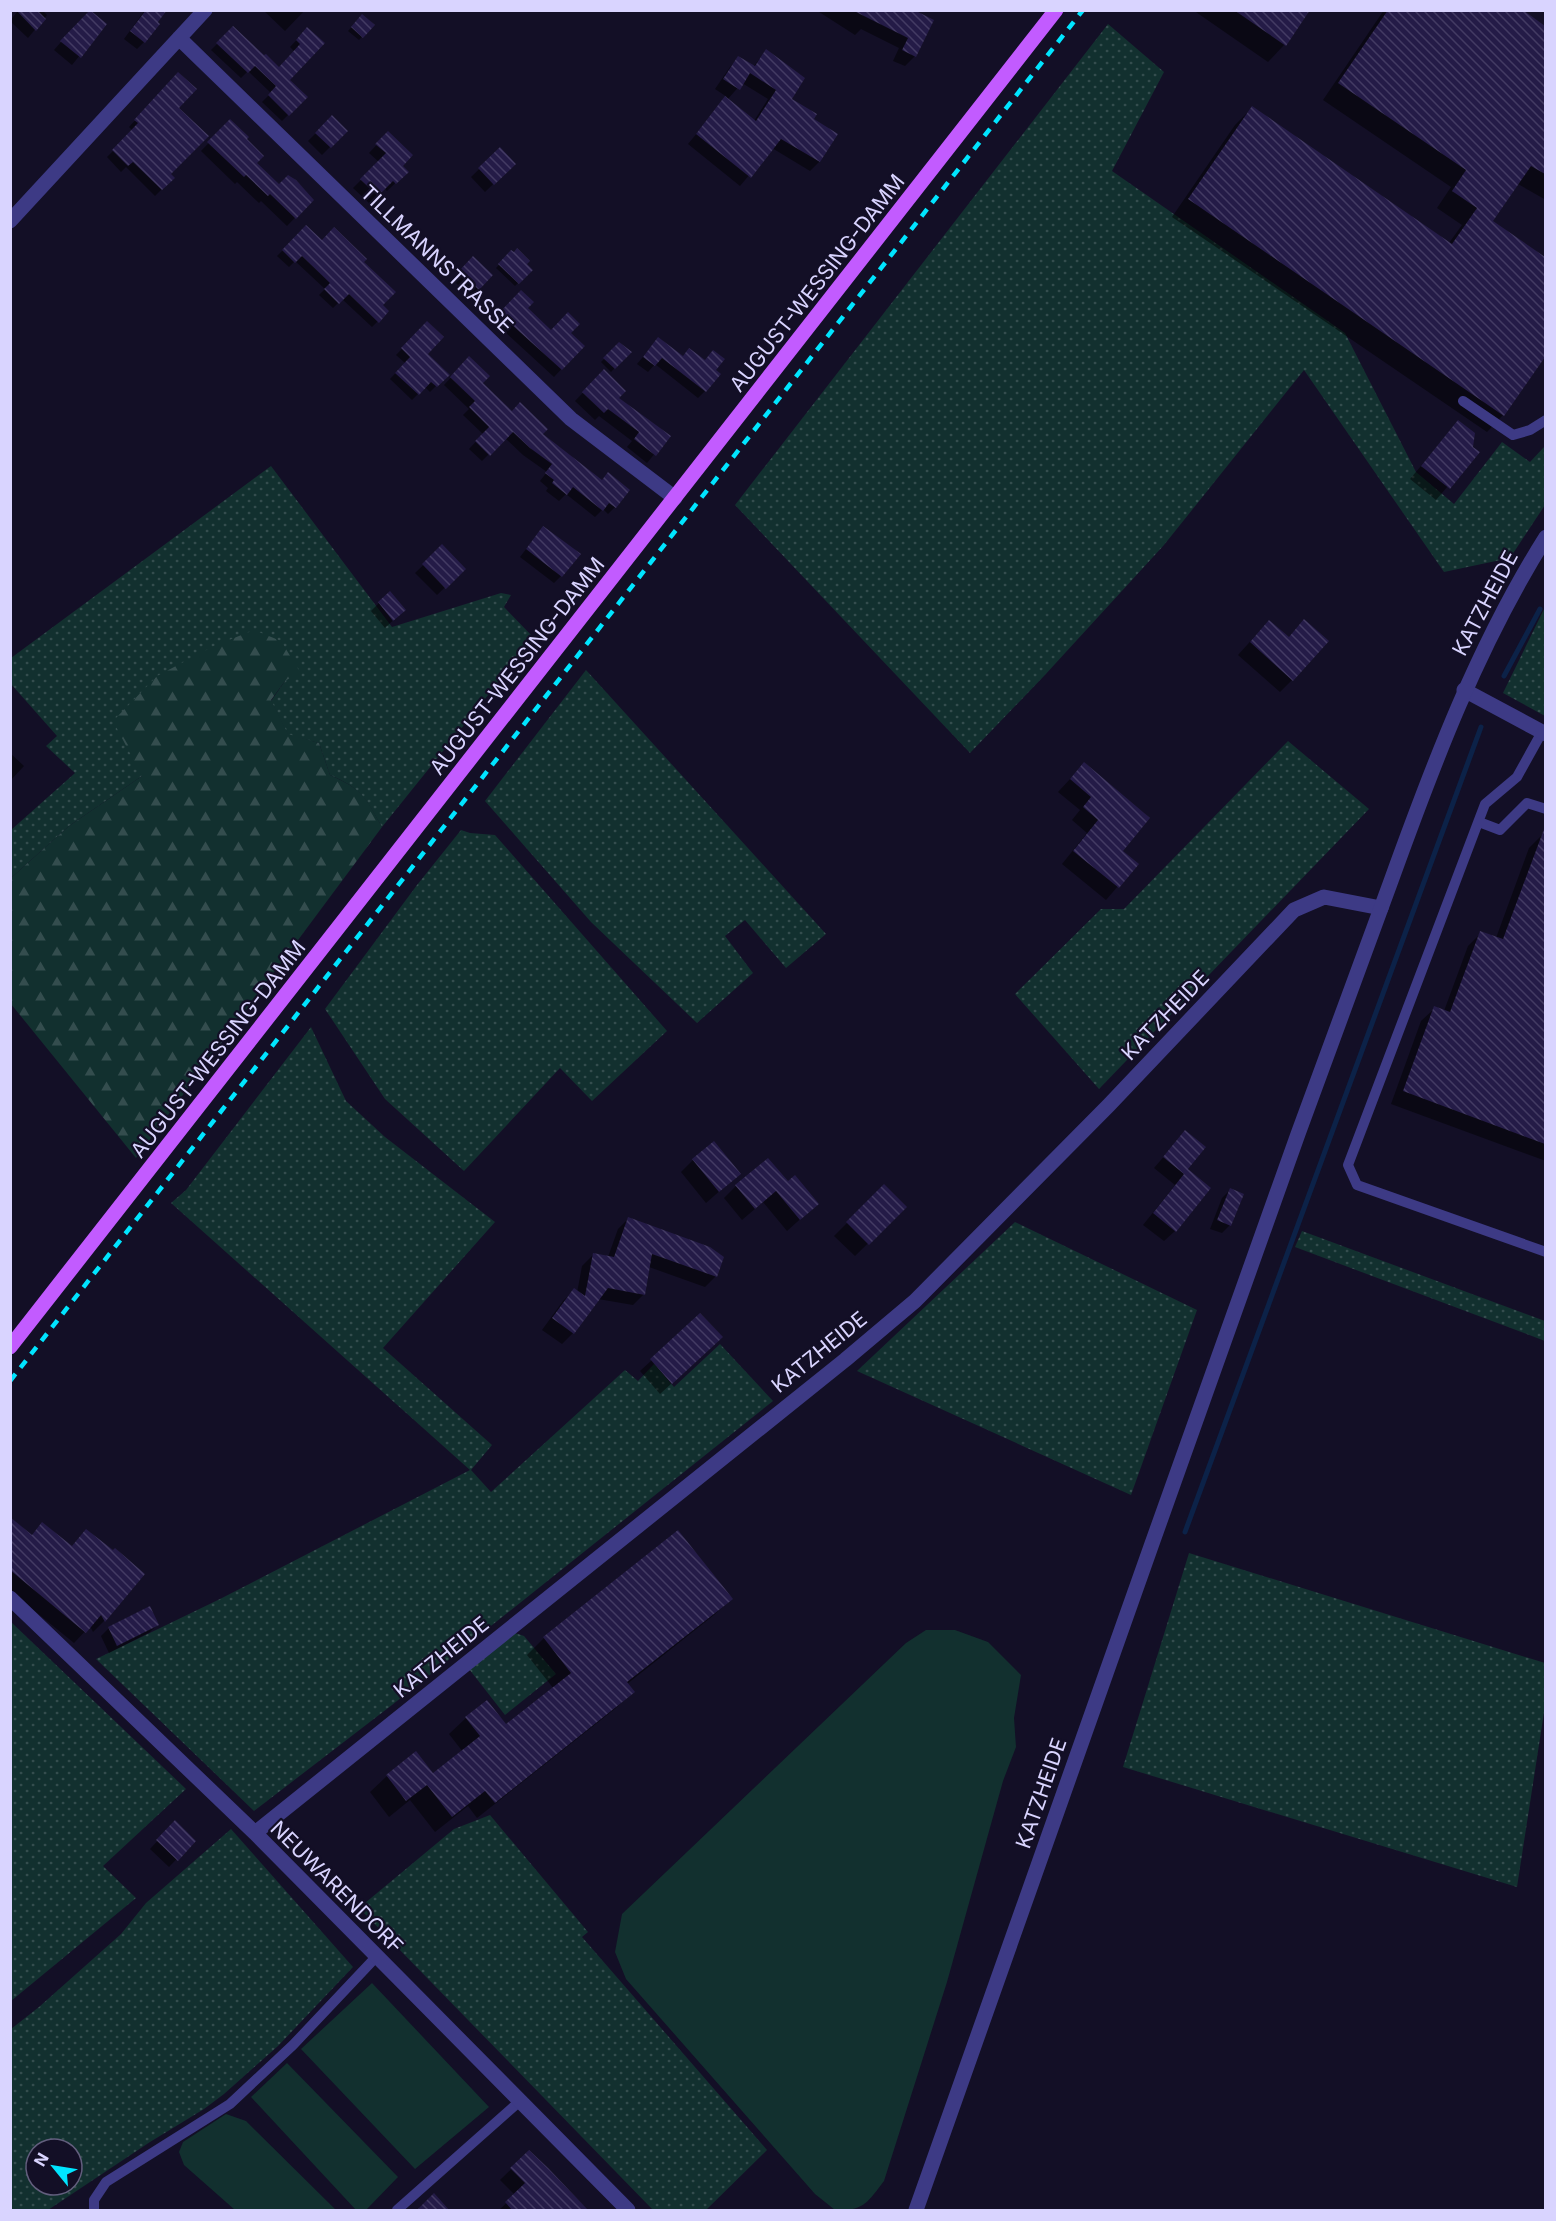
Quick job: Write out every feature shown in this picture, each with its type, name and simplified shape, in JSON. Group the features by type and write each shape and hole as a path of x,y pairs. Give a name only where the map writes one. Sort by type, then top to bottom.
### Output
{"main road":[{"name":"AUGUST-WESSING-DAMM","path":"10,1347 1056,10"}],"street":[{"path":"10,221 205,10"},
{"name":"TILLMANNSTRASSE","path":"179,38 571,419 675,498"},
{"name":"KATZHEIDE","path":"916,2211 1222,1344 1429,777 1464,690 1491,632 1545,537"},
{"name":"KATZHEIDE","path":"1464,690 1544,733"},
{"name":"KATZHEIDE","path":"255,1833 846,1360 915,1301 1109,1105 1294,910 1324,897 1381,908"},
{"name":"NEUWARENDORF","path":"10,1598 255,1833 628,2211"}],"lane":[{"path":"1463,401 1513,435 1530,430 1545,420"},
{"path":"1544,733 1517,777 1485,804 1348,1165 1357,1185 1545,1252"},
{"path":"1479,822 1500,830 1527,803 1545,809"},
{"path":"94,2211 93,2200 106,2182 230,2103 293,2045 377,1956"},
{"path":"398,2211 520,2101"}],"green space":[{"path":"1108,24 1164,72 1112,171 1345,333 1416,472 1454,504 1502,442 1530,462 1545,446 1545,505 1510,558 1444,572 1304,370 1164,545 970,753 735,505"},
{"path":"271,466 392,627 501,593 511,595 504,607 534,638 382,827 362,795 330,775 319,743 288,735 271,701 285,681 281,641 142,776 69,826 11,878 11,830 75,773 46,746 57,736 11,684 11,658"},
{"path":"1545,607 1545,716 1503,693"},
{"path":"254,630 281,641 300,672 285,681 271,700 288,734 319,743 330,775 350,785 362,795 382,827 136,1158 11,1004 11,878 69,826 142,776 113,721 157,676 214,646"},
{"path":"586,670 826,934 786,968 745,920 725,936 753,973 697,1023 591,922 485,801"},
{"path":"1288,741 1369,809 1099,1089 1015,994 1101,909 1124,909"},
{"path":"461,830 495,835 667,1031 592,1101 560,1068 464,1171 385,1099 325,1009"},
{"path":"311,1027 346,1101 385,1137 495,1222 383,1348 492,1445 471,1470 491,1492 625,1370 638,1381 654,1364 674,1387 720,1344 773,1401 392,1705 254,1811 96,1659 220,1599 470,1470 171,1203 186,1190"},
{"path":"1015,1222 1197,1310 1131,1495 857,1371"},
{"path":"1302,1231 1545,1321 1545,1341 1295,1247"},
{"path":"1189,1553 1545,1663 1545,1706 1517,1887 1123,1767"},
{"path":"10,1621 186,1789 103,1866 136,1898 11,2001"},
{"path":"926,1630 955,1630 988,1642 1021,1675 1014,1718 1016,1747 1003,1781 947,1982 884,2181 859,2207 835,2210 815,2194 626,1979 615,1952 622,1914 906,1643"},
{"path":"515,1633 524,1636 556,1674 505,1715 469,1669"},
{"path":"490,1815 588,1932 582,1937 767,2150 706,2210 653,2210 359,1908 454,1829"},
{"path":"231,1829 353,1967 278,2046 224,2094 84,2186 84,2137 24,2137 24,2197 68,2197 48,2210 11,2210 11,2029 121,1934 146,1903"},
{"path":"372,1983 489,2107 415,2169 301,2049"},
{"path":"287,2063 398,2177 366,2210 356,2210 251,2097"},
{"path":"226,2114 246,2121 336,2210 235,2210 184,2165 179,2152 183,2142"}],"building":[{"path":"16,10 37,10 46,19 36,31"},
{"path":"90,10 107,24 81,58 60,41"},
{"path":"146,10 167,10 158,22 160,24 145,43 130,31"},
{"path":"852,10 914,10 934,20 916,57 902,50 908,38"},
{"path":"1234,10 1310,10 1286,46"},
{"path":"1388,10 1523,10 1545,26 1545,174 1531,166 1493,221 1545,257 1545,357 1504,416 1188,199 1252,106 1452,244 1477,208 1452,191 1466,170 1338,83"},
{"path":"362,14 375,25 363,38 351,27"},
{"path":"233,26 279,67 300,44 296,40 307,27 325,43 290,80 308,97 289,116 268,95 276,86 255,66 248,73 216,43"},
{"path":"766,49 805,78 792,99 817,114 814,119 838,134 820,162 781,139 751,178 696,134 725,96 756,121 776,90 750,73 740,90 723,79 738,56 755,66"},
{"path":"178,72 197,89 179,108 209,136 171,174 175,178 162,190 133,162 128,166 112,150 138,123 134,120"},
{"path":"332,115 348,131 331,148 315,133"},
{"path":"230,119 249,137 247,139 264,156 257,163 279,184 288,175 296,180 314,200 296,219 270,194 268,196 246,175 244,177 207,142"},
{"path":"388,131 413,155 403,166 409,172 396,184 393,181 378,196 360,179 386,153 375,144"},
{"path":"500,147 516,164 494,185 478,168"},
{"path":"306,225 322,240 334,227 367,259 364,262 396,292 383,305 389,311 379,323 349,294 339,304 324,289 330,283 302,256 295,263 282,250"},
{"path":"517,248 530,261 527,264 533,270 519,284 498,264 511,250 514,252"},
{"path":"473,256 493,275 479,290 459,271"},
{"path":"521,290 534,302 528,308 551,330 568,312 580,324 571,333 585,346 562,370 499,313"},
{"path":"427,321 444,337 428,354 450,375 437,387 431,382 419,395 395,373 410,357 401,348"},
{"path":"658,337 683,356 689,348 705,360 713,350 725,359 716,370 721,374 706,392 662,358 655,366 643,357"},
{"path":"619,342 632,352 615,369 603,358"},
{"path":"469,356 490,376 483,383 512,411 520,402 548,429 543,434 602,480 608,472 630,490 616,508 609,503 603,511 573,487 567,495 552,483 554,480 545,473 552,464 513,432 490,456 475,441 489,427 469,407 475,401 450,377"},
{"path":"604,369 626,391 619,398 671,436 656,456 634,439 639,432 608,409 604,413 582,392"},
{"path":"1458,420 1475,433 1473,447 1480,452 1450,489 1421,466"},
{"path":"543,526 581,554 562,577 526,549"},
{"path":"442,544 466,569 446,589 422,564"},
{"path":"390,591 406,610 393,621 378,602"},
{"path":"1304,619 1329,641 1293,681 1250,642 1269,620 1289,637"},
{"path":"1084,762 1150,818 1123,851 1139,864 1119,888 1073,851 1098,820 1083,807 1091,797 1070,779"},
{"path":"1544,829 1545,1144 1403,1091 1434,1006 1450,1012 1480,931 1503,939"},
{"path":"1185,1130 1206,1147 1188,1169 1211,1188 1176,1232 1153,1213 1184,1174 1163,1157"},
{"path":"714,1141 741,1174 719,1192 692,1159"},
{"path":"768,1158 788,1181 795,1175 819,1204 800,1220 776,1191 755,1209 735,1185"},
{"path":"884,1184 907,1207 869,1245 846,1222"},
{"path":"1230,1188 1244,1194 1231,1226 1217,1220"},
{"path":"628,1217 710,1247 724,1257 717,1277 652,1254 645,1295 608,1288 574,1334 552,1318 574,1288 585,1296 593,1253 614,1257"},
{"path":"700,1313 723,1337 672,1384 650,1359"},
{"path":"10,1517 32,1535 42,1522 72,1546 86,1529 113,1550 115,1548 145,1574 105,1622 101,1615 86,1633 10,1570"},
{"path":"678,1530 733,1599 627,1682 635,1692 495,1803 485,1791 452,1817 427,1785 406,1801 386,1775 416,1751 433,1773 480,1736 465,1717 487,1700 506,1724 571,1673 543,1637"},
{"path":"150,1606 159,1625 117,1646 108,1627"},
{"path":"175,1820 196,1841 178,1861 156,1840"},
{"path":"529,2150 589,2211 513,2211 505,2202 525,2183 510,2168"},
{"path":"434,2193 450,2211 416,2211"}],"waterway":[{"path":"1504,676 1540,609"},
{"path":"1185,1532 1481,727"}],"railway":[{"path":"10,1381 1083,10"}]}
